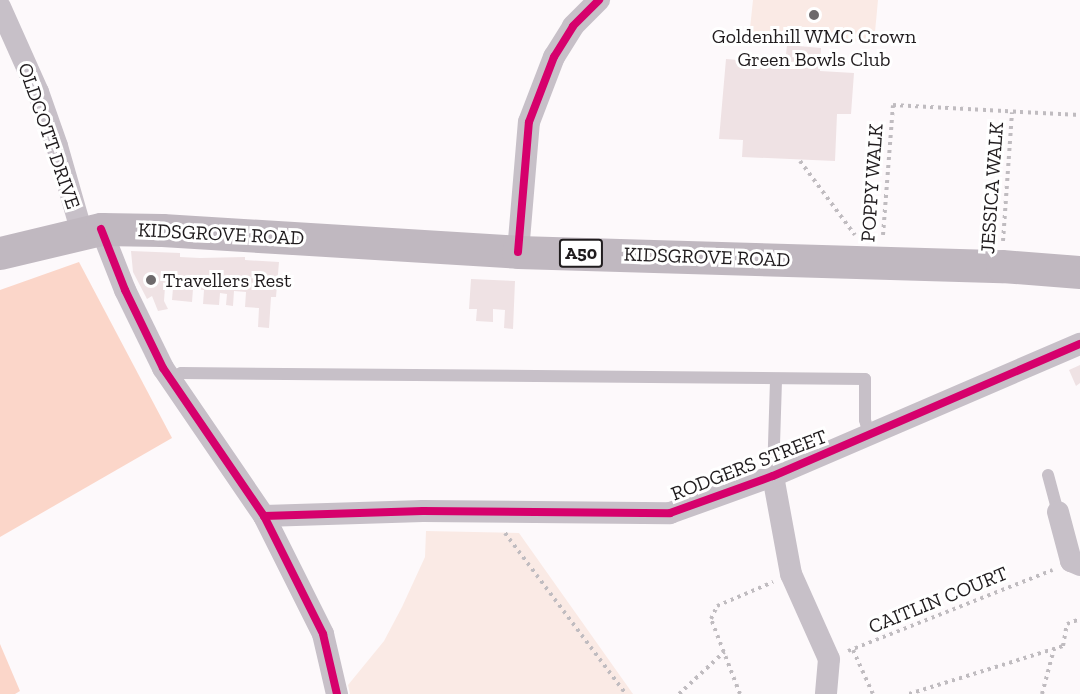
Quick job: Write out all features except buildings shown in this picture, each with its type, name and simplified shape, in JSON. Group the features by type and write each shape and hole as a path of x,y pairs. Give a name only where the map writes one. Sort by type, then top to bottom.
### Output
{"main road":[{"name":"KIDSGROVE ROAD","path":"92,231 162,230 518,252 1002,266 1080,272"},
{"name":"A50","path":"0,253 92,231"}],"street":[{"path":"518,252 529,122 554,57 573,26 599,0"},
{"name":"OLDCOTT DRIVE","path":"2,14 92,231 170,378 264,516 323,634 338,694"},
{"name":"RODGERS STREET","path":"264,516 423,511 670,513 773,476 1080,344"},
{"path":"773,476 791,574 829,659 826,694"},
{"path":"1058,512 1069,565"}],"lane":[{"path":"170,378 181,373 865,379 865,420 869,435"},
{"path":"773,476 776,380"},
{"path":"1048,476 1058,512"}],"path":[{"path":"1012,112 1080,115"},
{"path":"800,161 879,262"},
{"path":"488,512 627,694"},
{"path":"740,694 711,619 717,606 791,574"},
{"path":"909,694 1063,646 1067,624 1080,619"},
{"path":"1042,694 1054,648"},
{"path":"853,650 873,694"},
{"path":"679,694 724,652"}],"shaded area":[{"name":"Goldenhill WMC Crown Green Bowls Club","path":"753,0 878,0 874,43 783,30 778,42 749,38"},
{"path":"79,262 172,438 0,537 0,290"},
{"path":"426,531 519,533 633,694 350,694 348,685 384,641 402,607 425,557"},
{"path":"0,644 20,691 15,694 0,694"}],"cycle path":[{"path":"518,252 529,122 554,57 573,26 599,0"},
{"path":"101,229 125,290 163,368 264,516 323,634 337,694"},
{"path":"264,516 423,511 670,513 773,476 1080,344"}],"place":[{"name":"Goldenhill WMC Crown Green Bowls Club","path":"814,15"},
{"name":"Travellers Rest","path":"151,280"}]}
